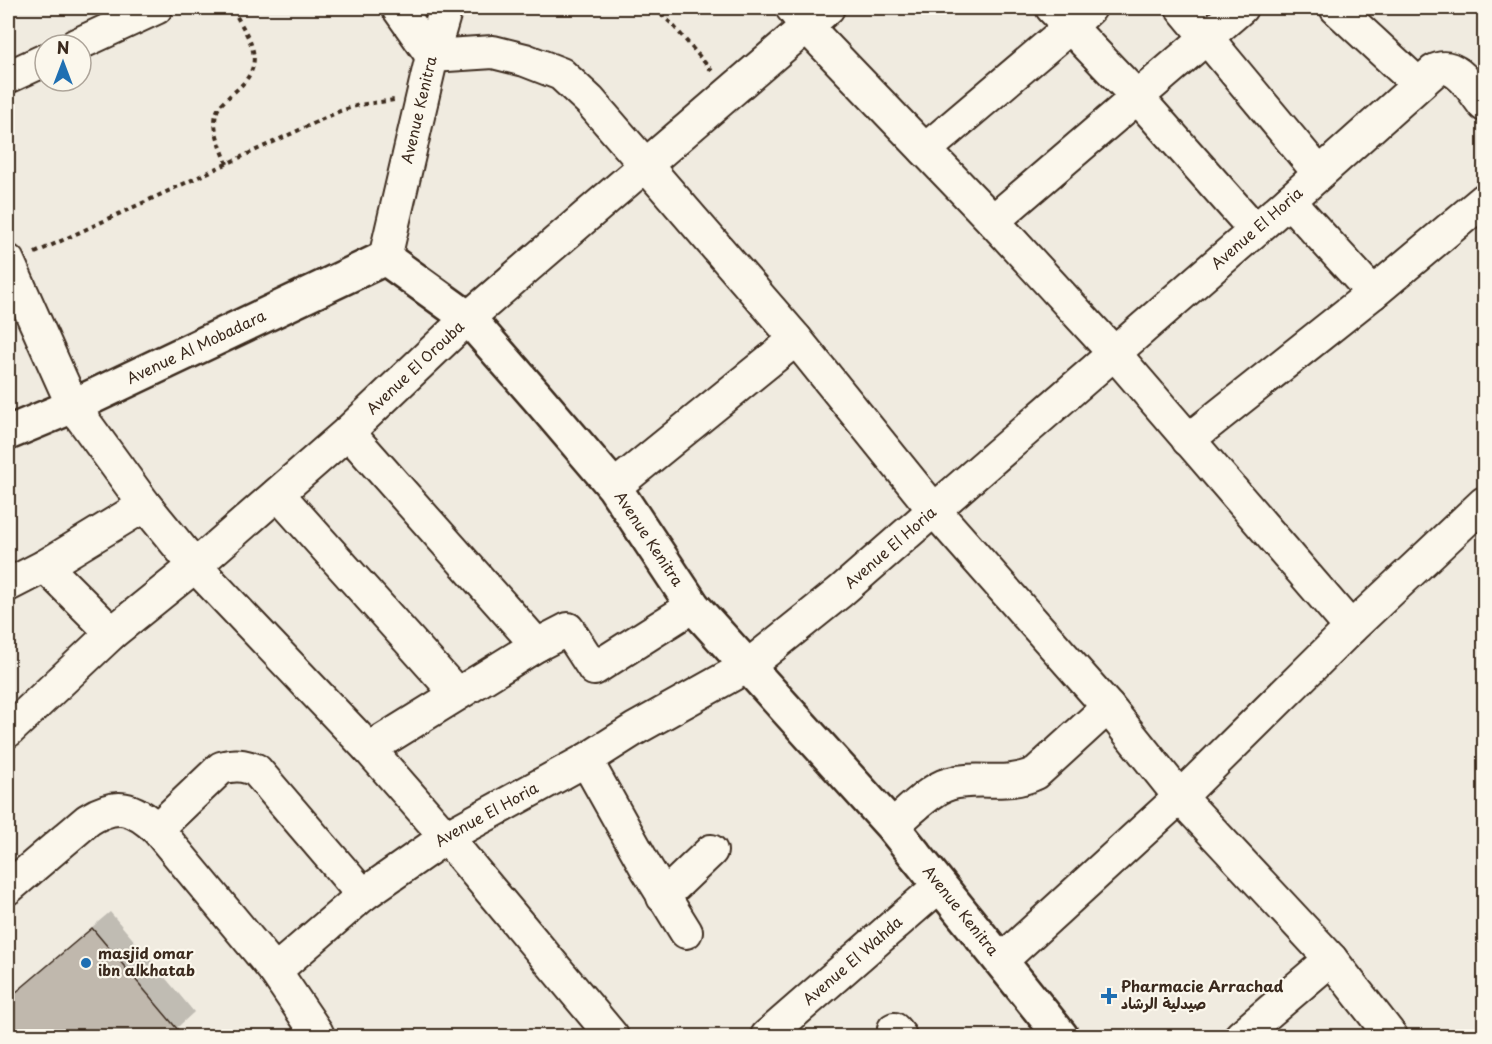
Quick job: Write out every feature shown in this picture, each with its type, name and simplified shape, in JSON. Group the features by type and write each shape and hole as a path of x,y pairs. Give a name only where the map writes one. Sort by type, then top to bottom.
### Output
{"street":[{"path":"93,37 156,8"},
{"path":"398,8 432,56 493,52 525,60 561,74 590,101 796,339 934,510 1108,707 1180,797 1331,959 1391,1036"},
{"name":"Avenue Kenitra","path":"446,8 432,56 385,258 468,318 614,487 693,606 892,826 1001,961 1057,1035"},
{"path":"1182,8 1319,173"},
{"path":"993,222 1241,8"},
{"path":"1336,8 1418,84"},
{"path":"808,14 925,150 1114,353 1351,628"},
{"name":"Avenue El Orouba","path":"8,731 112,633 195,566 278,494 348,432 468,318 730,91 808,14"},
{"path":"925,150 1071,14 1138,98 1255,230"},
{"path":"8,78 33,66"},
{"name":"Avenue El Horia","path":"275,971 363,895 446,837 586,760 635,729 748,666 840,592 1289,201 1418,84 1441,67 1450,68 1459,73 1485,105"},
{"path":"1188,440 1373,293 1485,200"},
{"path":"1289,201 1373,293"},
{"name":"Avenue Al Mobadara","path":"8,433 73,406 385,258"},
{"path":"8,263 73,406 145,505 195,566 369,750 446,837 598,1031"},
{"path":"614,487 796,339"},
{"path":"348,432 537,645"},
{"path":"278,494 457,694"},
{"path":"1001,961 1180,797 1351,628 1485,503"},
{"path":"8,585 45,566 145,505"},
{"path":"45,566 112,633"},
{"path":"369,750 537,645 567,629 594,669 693,606"},
{"path":"892,826 946,785 988,780 1007,782 1022,780 1036,773 1108,707"},
{"path":"586,760 663,897 686,932"},
{"path":"157,829 221,768 244,765 256,770 363,895"},
{"path":"12,876 103,811 116,808 129,810 142,816 157,829 275,971 317,1035"},
{"path":"663,897 711,851"},
{"name":"Avenue El Wahda","path":"767,1036 939,886"},
{"path":"1241,1036 1331,959"}],"path":[{"path":"227,164 216,132 216,112 220,104 248,80 254,55 252,45 232,8"},
{"path":"654,8 671,23 730,91"},
{"path":"8,263 350,108 384,101 423,99"}],"building":[{"name":"masjid omar ibn alkhatab","path":"92,928 178,1030 171,1036 8,1036 8,999"}],"place":[{"name":"masjid omar ibn alkhatab","path":"86,963"},
{"name":"Pharmacie Arrachad صيدلية الرشاد","path":"1109,996"}]}
